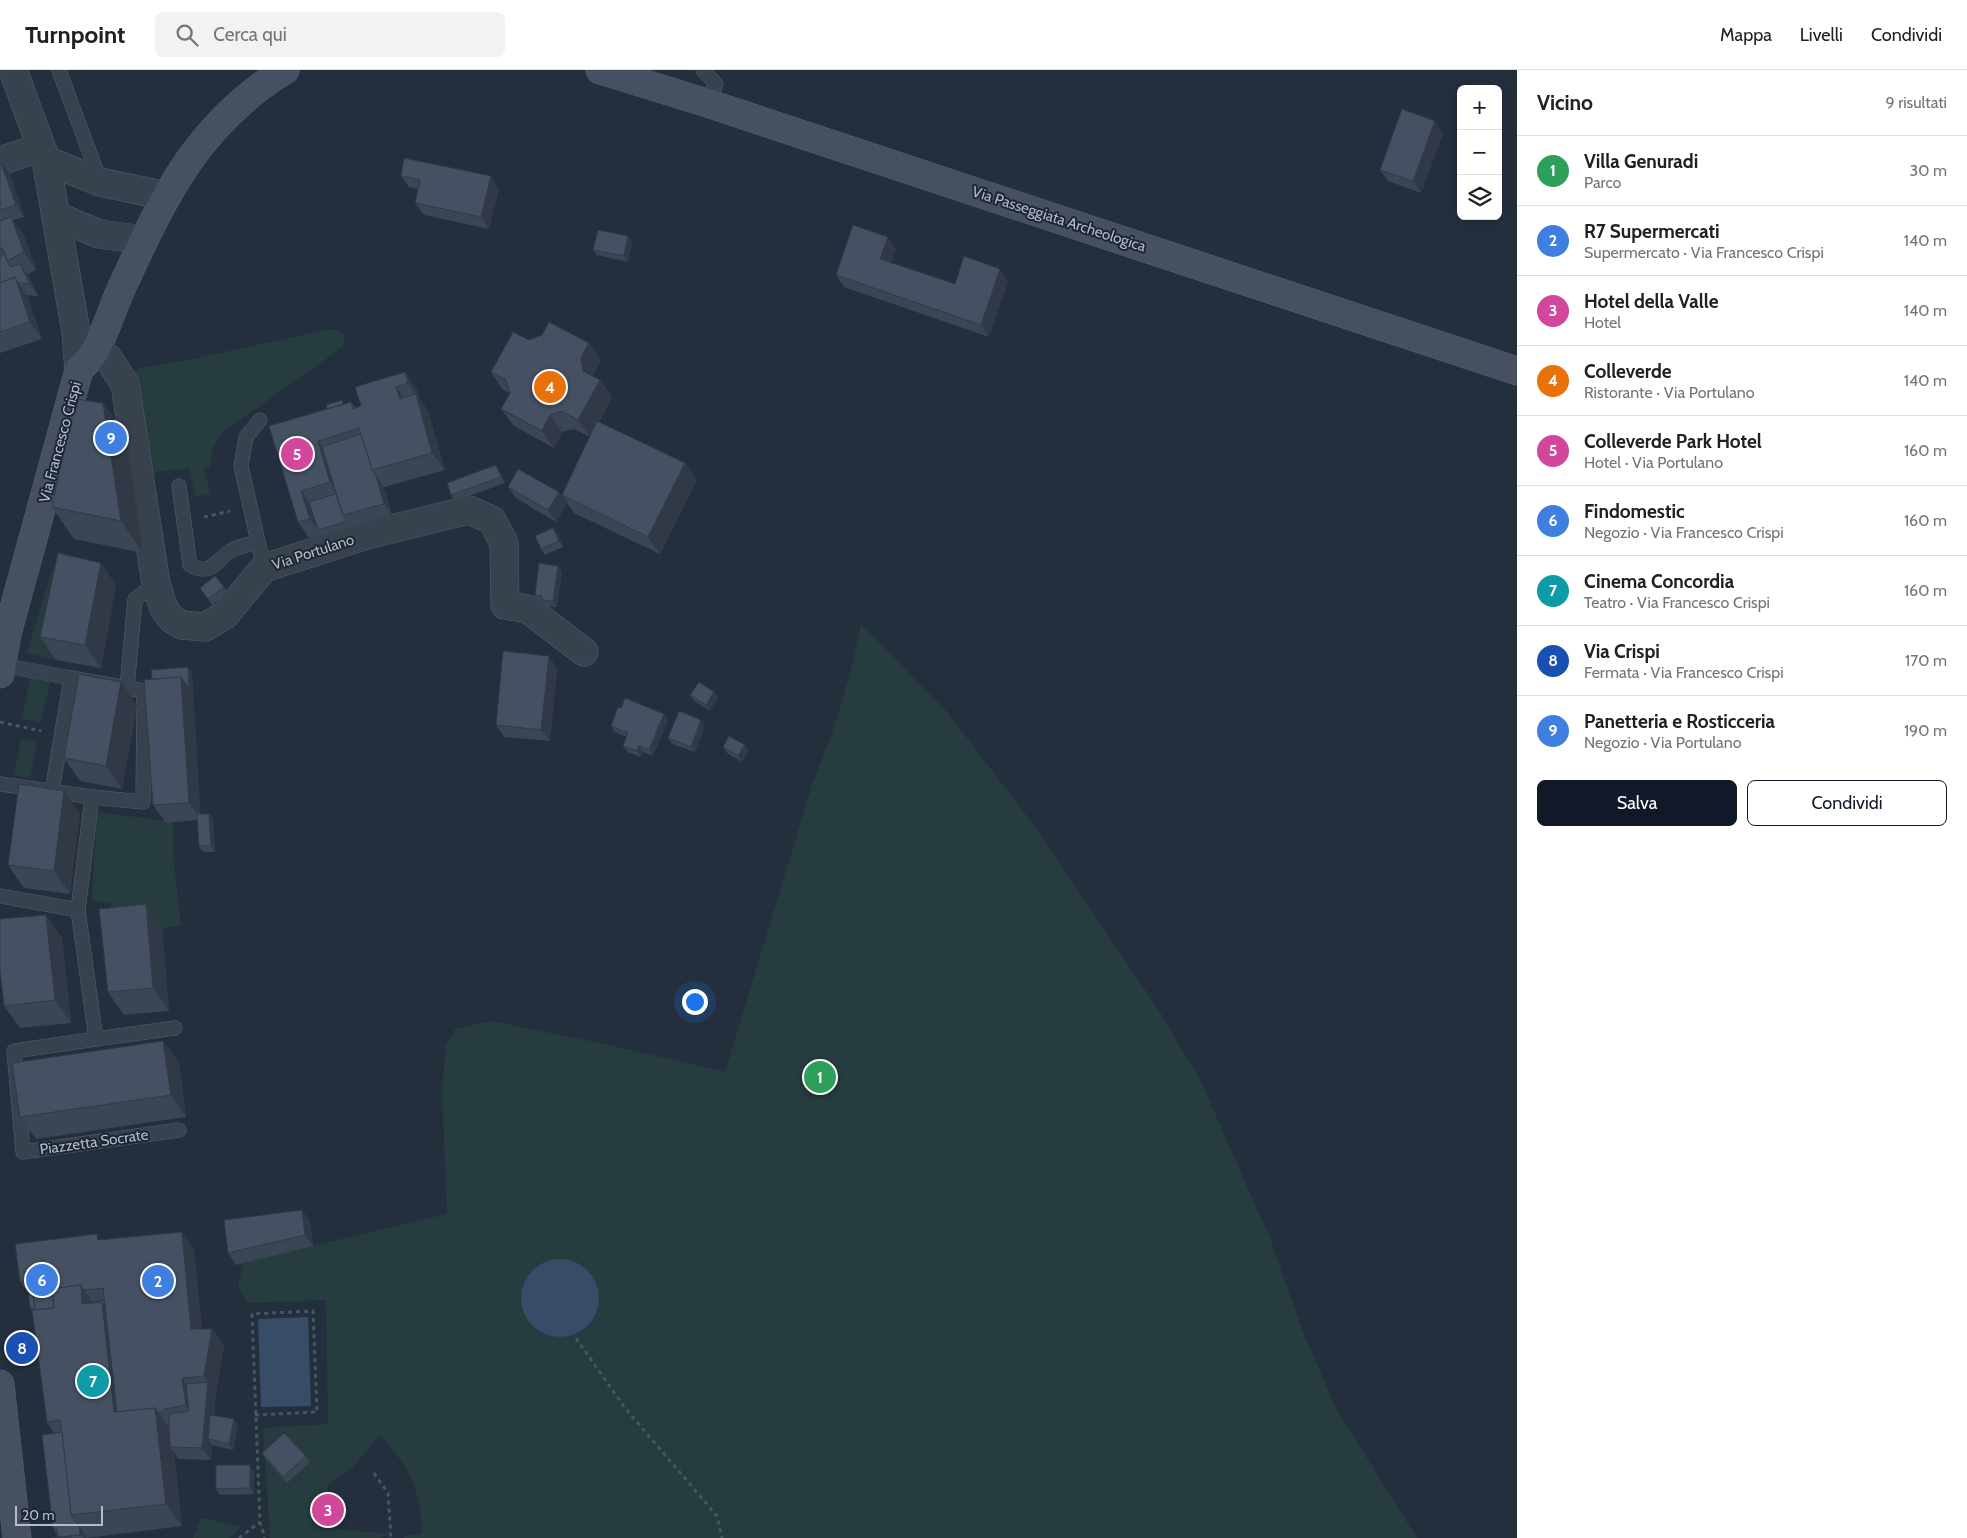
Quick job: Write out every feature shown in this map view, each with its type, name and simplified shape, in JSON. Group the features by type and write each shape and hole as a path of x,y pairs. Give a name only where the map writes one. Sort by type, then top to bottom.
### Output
{"main road":[{"path":"166,196 194,152 219,122 253,91 285,70"},
{"name":"Via Passeggiata Archeologica","path":"600,70 707,103 1517,371"},
{"name":"Via Francesco Crispi","path":"1,669 7,634 87,360 166,196"},
{"path":"0,1384 17,1538"}],"street":[{"path":"12,70 43,153 76,332 87,360"},
{"path":"0,161 43,153 100,182 166,196"},
{"path":"56,216 99,234 144,240"},
{"name":"Via Portulano","path":"87,360 108,358 125,384 156,584 164,609 172,619 182,625 205,627 216,622 225,615 264,568 367,535 469,510 492,520 504,543 505,605 528,609 584,652"}],"lane":[{"path":"59,70 100,182"},
{"path":"703,70 716,84 707,103"},
{"path":"260,420 246,437 242,452 242,480 264,568"},
{"path":"179,486 190,565 199,570 211,568 233,549 258,542"},
{"path":"127,688 135,599 156,584"},
{"path":"0,784 143,802 144,691 71,678 1,669"},
{"path":"52,791 71,678"},
{"path":"92,797 78,910 96,1039 175,1028"},
{"path":"0,896 78,910"},
{"name":"Piazzetta Socrate","path":"96,1039 14,1051 23,1152 179,1130"}],"path":[{"path":"184,521 214,516 249,505"},
{"path":"0,722 62,735"},
{"path":"255,1415 317,1412 313,1311 252,1314 255,1415 260,1522 265,1538"},
{"path":"576,1338 625,1408 717,1516 722,1538"},
{"path":"374,1473 388,1493 391,1538"},
{"path":"239,1538 260,1522"},
{"path":"246,1532 246,1538"}],"green space":[{"path":"326,330 339,330 345,336 343,347 223,432 213,448 210,467 204,467 210,494 196,497 189,468 149,473 133,375 139,368 193,359"},
{"path":"52,570 73,575 56,660 27,653"},
{"path":"861,624 948,713 1033,824 1162,1015 1201,1082 1270,1238 1303,1332 1337,1410 1417,1538 404,1538 404,1536 422,1534 419,1503 412,1480 406,1469 380,1435 353,1467 328,1485 329,1513 336,1529 391,1534 380,1538 270,1538 263,1428 328,1424 326,1300 247,1303 238,1285 244,1262 447,1214 442,1089 446,1046 455,1029 491,1021 605,1044 725,1072 812,785 833,730 850,674"},
{"path":"30,678 50,682 41,723 22,719"},
{"path":"21,738 37,741 30,778 14,776"},
{"path":"97,812 173,822 173,854 181,926 115,931 110,903 92,901"},
{"path":"201,1518 241,1526 230,1538 193,1538"}],"water":[{"path":"560,1259 575,1262 592,1276 596,1283 599,1298 596,1313 582,1330 575,1334 560,1337 545,1334 528,1320 524,1313 521,1298 524,1283 538,1266 545,1262"},
{"path":"308,1317 311,1406 261,1407 258,1319"}],"building":[{"path":"1402,109 1435,121 1413,181 1380,170"},
{"path":"404,158 491,176 481,217 415,203 420,180 401,176"},
{"path":"0,163 16,205 0,210"},
{"path":"11,217 24,252 7,261 2,248 0,249 0,221"},
{"path":"853,225 888,237 880,259 955,284 964,256 1000,269 981,325 836,275"},
{"path":"598,230 628,236 624,256 593,250"},
{"path":"5,254 11,267 20,264 30,284 18,283 15,277 0,283 0,256"},
{"path":"15,277 30,322 0,332 0,283"},
{"path":"549,322 589,343 581,358 583,371 600,380 578,420 561,411 550,415 542,431 501,409 510,393 506,380 491,372 513,332 529,340 542,335"},
{"path":"405,372 408,383 396,387 400,399 416,394 432,453 372,470 359,428 318,441 330,482 301,491 310,519 298,522 269,426 351,402 353,409 361,406 355,387"},
{"path":"75,399 103,403 121,521 52,507"},
{"path":"342,400 343,404 327,409 326,405"},
{"path":"597,421 685,463 648,537 562,495"},
{"path":"361,434 384,504 343,515 322,447"},
{"path":"496,465 501,477 451,495 447,483"},
{"path":"518,469 559,492 548,510 508,487"},
{"path":"336,494 343,515 348,521 318,530 309,502"},
{"path":"553,528 559,541 541,549 535,536"},
{"path":"58,553 101,563 85,645 40,637"},
{"path":"539,563 558,566 553,601 542,600 542,596 535,595"},
{"path":"215,576 224,587 208,599 200,588"},
{"path":"503,651 549,656 541,730 496,725"},
{"path":"188,667 189,688 181,677 152,679 151,670"},
{"path":"79,674 121,682 106,766 64,758"},
{"path":"181,677 189,803 153,805 144,680"},
{"path":"699,682 714,692 706,705 690,695"},
{"path":"625,698 664,714 649,750 639,746 637,751 623,746 628,733 611,726 618,707 621,708"},
{"path":"679,711 701,720 691,747 668,738"},
{"path":"729,736 745,745 738,756 723,747"},
{"path":"19,784 64,791 54,871 8,865"},
{"path":"197,814 209,814 211,846 199,846"},
{"path":"146,904 153,988 108,992 99,909"},
{"path":"46,915 55,1000 4,1006 0,970 0,919"},
{"path":"163,1041 171,1095 20,1117 12,1063"},
{"path":"302,1210 305,1235 228,1253 224,1220"},
{"path":"182,1232 191,1329 212,1329 204,1376 182,1378 186,1405 165,1409 159,1413 155,1408 117,1412 103,1288 84,1290 81,1285 52,1289 54,1308 35,1310 33,1296 50,1294 49,1279 20,1282 15,1244 97,1234 98,1240"},
{"path":"81,1285 82,1304 102,1302 114,1412 155,1408 166,1504 71,1515 60,1420 47,1422 32,1310 54,1308 52,1289"},
{"path":"50,1291 50,1294 33,1296 35,1308 30,1308 28,1293"},
{"path":"104,1300 105,1307 102,1302 92,1303 92,1302"},
{"path":"208,1382 202,1448 170,1447 169,1414 189,1411 186,1384"},
{"path":"210,1415 234,1419 229,1444 208,1439"},
{"path":"62,1432 71,1515 79,1526 80,1535 58,1537 57,1528 53,1528 42,1435"},
{"path":"284,1433 306,1456 283,1477 262,1453"},
{"path":"216,1465 250,1465 250,1488 216,1489"},
{"path":"83,1535 84,1538 50,1538"}],"place":[{"name":"Colleverde","path":"550,387"},
{"name":"Panetteria e Rosticceria","path":"111,438"},
{"name":"Colleverde Park Hotel","path":"297,454"},
{"name":"Villa Genuradi","path":"820,1077"},
{"name":"Findomestic","path":"42,1280"},
{"name":"R7 Supermercati","path":"158,1281"},
{"name":"Via Crispi","path":"22,1348"},
{"name":"Cinema Concordia","path":"93,1381"},
{"name":"Hotel della Valle","path":"328,1510"}]}
